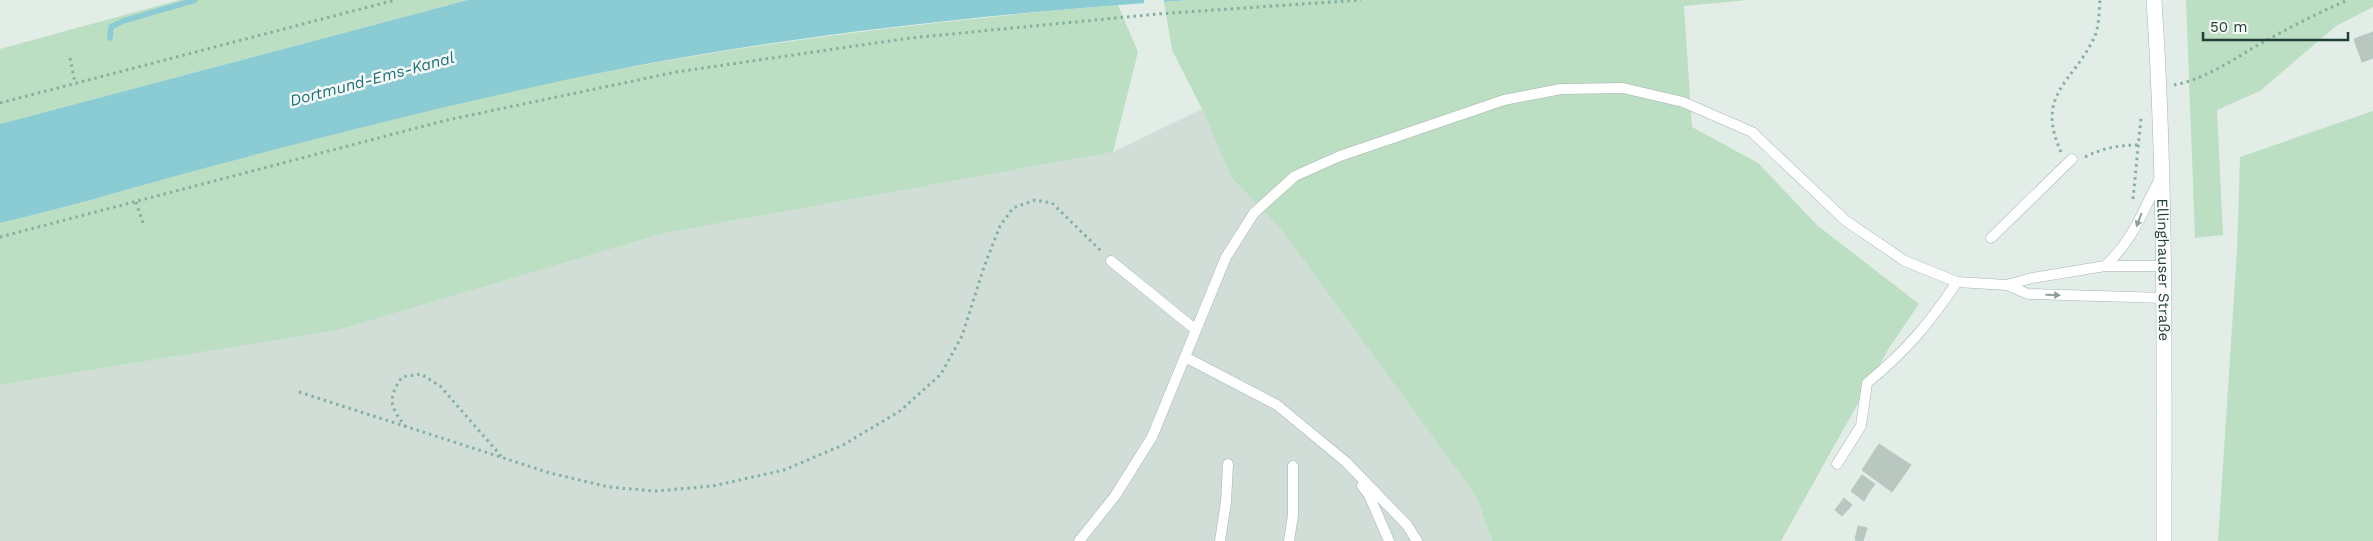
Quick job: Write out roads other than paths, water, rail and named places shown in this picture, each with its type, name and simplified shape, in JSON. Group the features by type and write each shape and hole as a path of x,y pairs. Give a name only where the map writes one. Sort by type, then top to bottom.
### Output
{"main road":[{"name":"Ellinghauser Straße","path":"2154,0 2160,87 2162,176 2164,541"}],"lane":[{"path":"1079,541 1115,496 1152,436 1226,257 1236,238 1254,213 1295,176 1340,156 1504,100 1561,89 1623,88 1684,102 1752,132 1846,221 1905,261 1957,282 2007,285 2032,278 2106,266 2163,266"},
{"path":"1991,238 2072,159"},
{"path":"2106,266 2136,230 2144,208 2162,176"},
{"path":"1111,261 1196,330"},
{"path":"1837,464 1861,426 1867,383 1902,354 1933,319 1957,282"},
{"path":"2007,285 2028,294 2164,298"},
{"path":"1186,357 1277,405 1346,462 1407,524 1418,541"},
{"path":"1346,462 1369,495 1388,541"},
{"path":"1220,541 1226,502 1228,464"},
{"path":"1289,541 1293,514 1293,466"}],"water":[{"name":"Dortmund-Ems-Kanal","path":"468,0 1190,0 1021,13 853,32 686,57 603,72 350,130 0,223 0,124"}],"waterway":[{"path":"110,38 111,27 123,21 195,0"}]}
